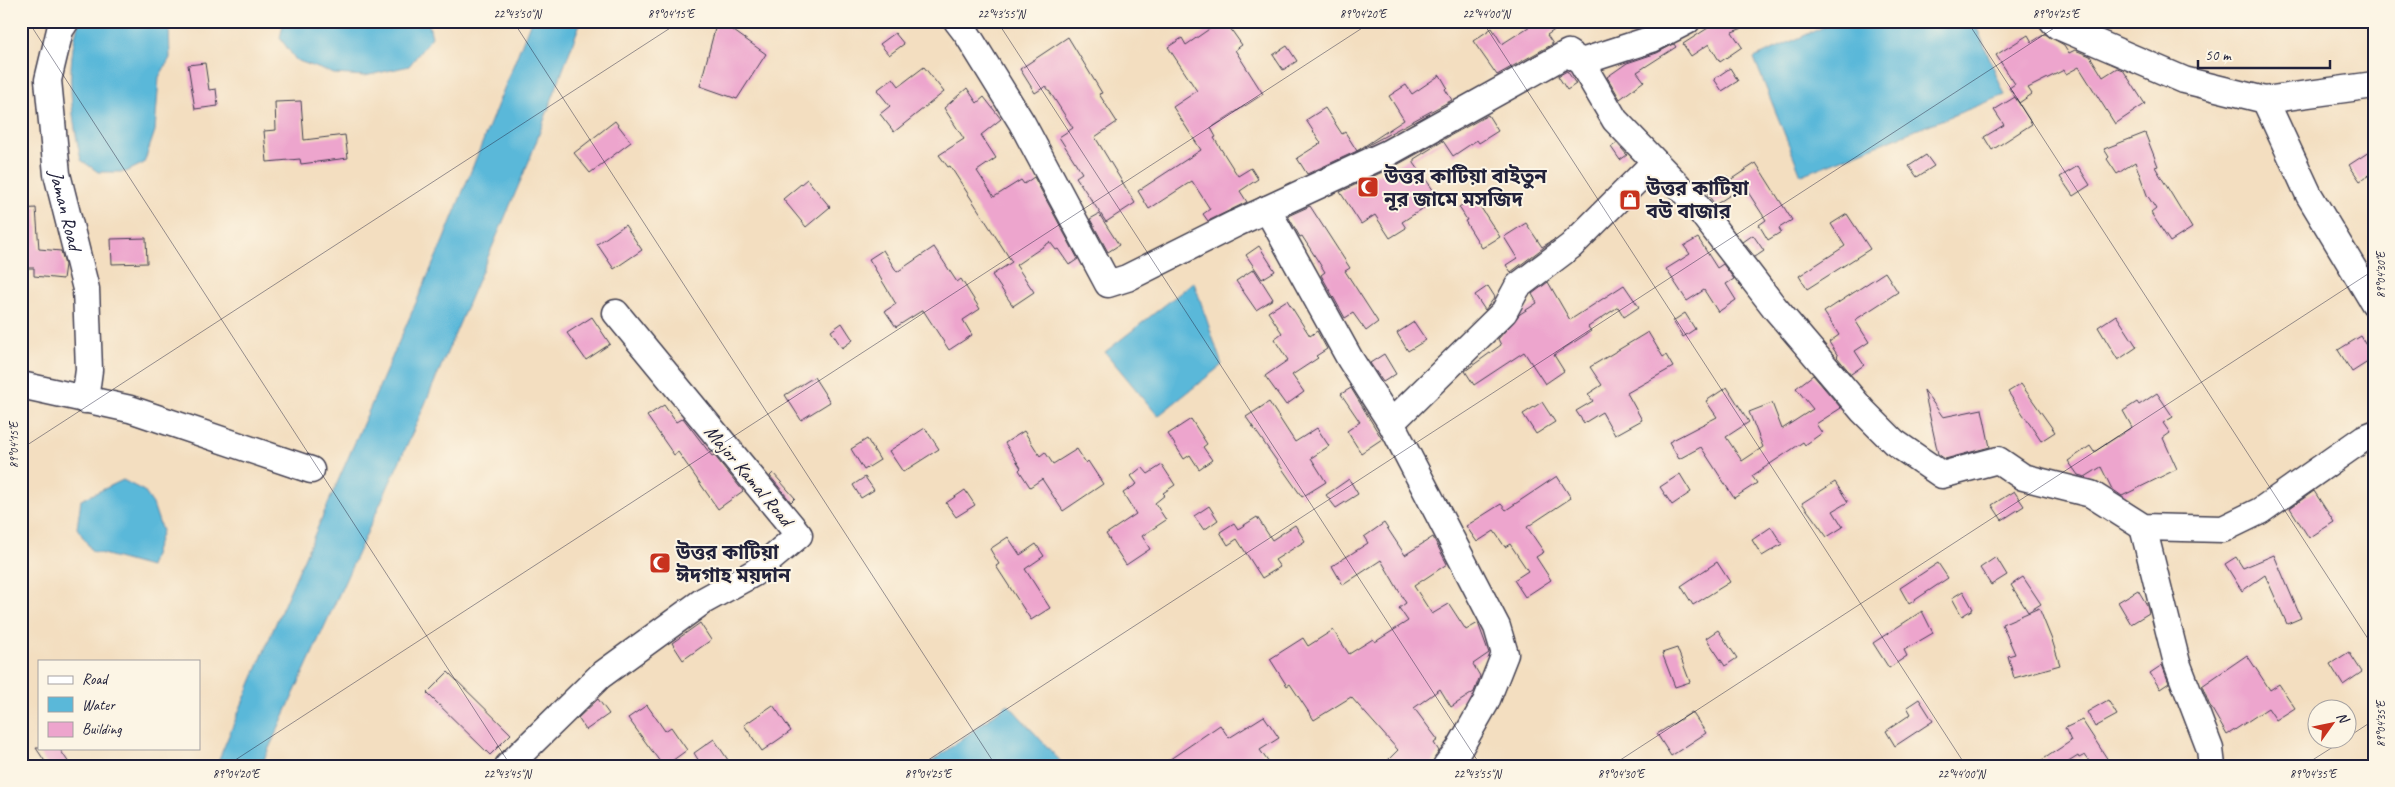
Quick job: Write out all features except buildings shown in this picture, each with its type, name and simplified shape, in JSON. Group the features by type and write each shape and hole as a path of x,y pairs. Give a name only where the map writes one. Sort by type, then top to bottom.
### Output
{"street":[{"name":"Jaman Road","path":"66,21 60,30 48,80 57,174 86,289 89,370 85,400"},
{"path":"957,21 968,34 1022,123 1108,284 1127,278 1388,153 1568,53 1580,62 1615,120 1692,200 1781,315 1863,411 1894,442 1942,475 1998,460 2023,477 2091,494 2143,527 2223,529 2260,512 2364,438 2374,434"},
{"path":"1580,62 1652,39 1687,21"},
{"path":"2053,21 2058,26 2184,80 2265,100 2374,85"},
{"path":"2265,100 2309,195 2374,303"},
{"path":"1391,423 1504,312 1518,286 1571,246 1655,162"},
{"path":"1267,210 1350,359 1391,423 1497,627 1506,654 1486,702 1459,749 1446,766"},
{"name":"Major Kamal Road","path":"508,766 600,676 703,601 754,573 799,535 616,313"},
{"path":"21,385 130,409 311,470"},
{"path":"2143,527 2177,663 2210,749 2212,766"}],"water":[{"path":"79,21 169,23 170,58 159,77 155,131 144,163 126,172 98,172 81,160 74,125 71,90 72,56"},
{"path":"284,21 428,21 432,37 409,66 365,76 334,74 296,60 280,38"},
{"path":"531,21 581,21 529,161 416,425 261,766 216,766 278,618 443,241"},
{"path":"1837,21 1974,21 2005,95 1801,175 1754,58"},
{"path":"1194,282 1222,365 1158,416 1105,352"},
{"path":"123,480 144,491 153,504 162,531 150,567 92,551 77,528 81,500"},
{"path":"1008,704 1062,763 1062,766 926,766"}],"place":[{"name":"উত্তর কাটিয়া বাইতুন নূর জামে মসজিদ","path":"1368,187"},
{"name":"উত্তর কাটিয়া বউ বাজার","path":"1630,200"},
{"name":"উত্তর কাটিয়া ঈদগাহ ময়দান","path":"660,563"}]}
